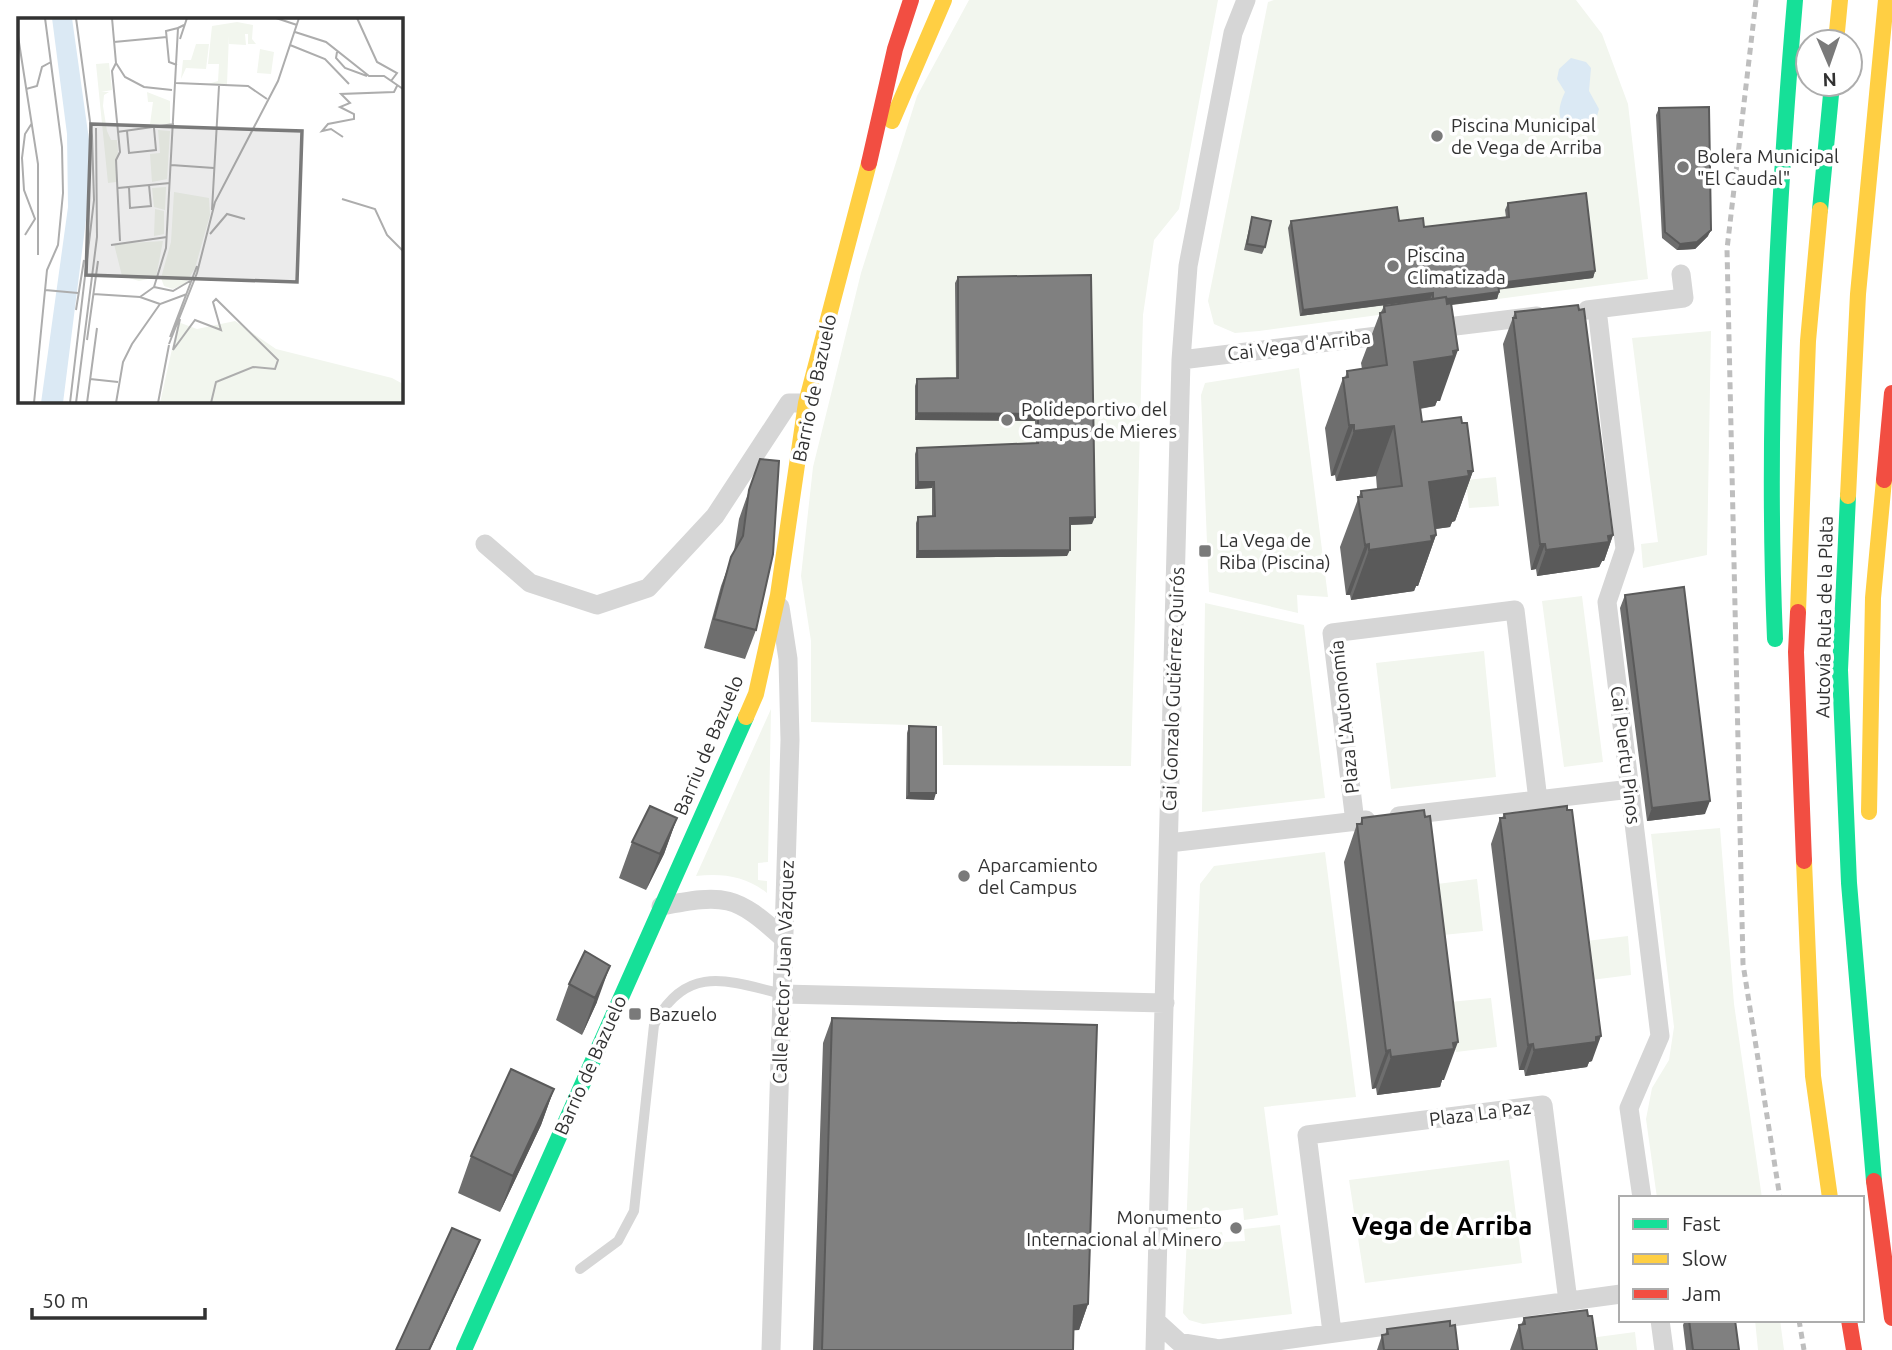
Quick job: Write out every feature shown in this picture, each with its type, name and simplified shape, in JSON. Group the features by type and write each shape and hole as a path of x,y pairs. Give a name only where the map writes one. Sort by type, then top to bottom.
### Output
{"main road":[{"path":"864,184 895,49 911,0"},
{"path":"864,184 944,0"},
{"path":"1775,655 1771,544 1779,187 1795,0"},
{"path":"1837,28 1840,0"},
{"name":"Autovía Ruta de la Plata","path":"1886,0 1858,294 1840,670 1849,883 1864,1075 1880,1240 1892,1318"},
{"name":"Autovía Ruta de la Plata","path":"1830,1196 1813,1076 1796,652 1808,341 1831,98"},
{"name":"Barrio de Bazuelo","path":"778,595 806,403 864,184"},
{"path":"1868,830 1873,597 1892,393"},
{"name":"Barriu de Bazuelo","path":"661,906 756,694 778,595"},
{"path":"1864,1075 1867,898"},
{"path":"1789,902 1810,1020"},
{"name":"Barrio de Bazuelo","path":"464,1350 661,906"},
{"path":"1849,1322 1854,1350"}],"street":[{"name":"Cai Gonzalo Gutiérrez Quirós","path":"1231,0 1233,33"},
{"name":"Cai Gonzalo Gutiérrez Quirós","path":"1154,1350 1181,360 1188,266 1233,33 1246,0"},
{"name":"Cai Vega d'Arriba","path":"1181,360 1684,299 1681,274"},
{"name":"Cai Puertu Pinos","path":"1597,309 1625,549 1607,602 1660,1036 1629,1108 1642,1196"},
{"path":"485,544 530,583 597,605 648,588 715,516 789,403 806,403"},
{"name":"Calle Rector Juan Vázquez","path":"771,1350 790,740 788,659 778,595"},
{"name":"Plaza L'Autonomía","path":"1538,800 1515,610 1332,632 1355,822 1631,789"},
{"path":"1169,843 1355,822"},
{"path":"661,906 709,897 750,908 784,939"},
{"path":"782,994 1165,1003"},
{"name":"Plaza La Paz","path":"1332,1332 1307,1135 1543,1105 1568,1301"},
{"path":"1156,1321 1179,1342 1213,1349 1619,1294"},
{"path":"1660,1322 1664,1350"}],"lane":[{"path":"580,1269 618,1241 634,1211 654,1025 666,1002 689,986 707,979 732,981 782,994"}],"shaded area":[{"path":"969,0 1218,0 1179,209 1154,240 1143,315 1131,766 943,765 942,726 811,722 811,641 801,576 813,467 861,273 917,96"},
{"name":"Piscina Municipal de Vega de Arriba","path":"1576,0 1602,34 1628,104 1648,279 1259,331 1235,333 1214,324 1208,301 1268,2"},
{"path":"1571,58 1586,62 1591,68 1589,91 1599,109 1595,123 1578,130 1565,124 1560,116 1560,104 1565,92 1557,79 1559,69"},
{"path":"1711,331 1707,555 1643,568 1641,544 1658,542 1632,338"},
{"path":"1299,368 1328,597 1297,595 1298,613 1209,592 1201,395 1205,383"},
{"path":"1496,477 1499,506 1469,508 1466,480"},
{"path":"1582,596 1603,762 1564,767 1542,601"},
{"path":"1205,603 1304,625 1325,798 1202,812"},
{"path":"1484,651 1496,777 1391,789 1376,663"},
{"path":"771,709 768,862 758,863 758,880 767,881 767,893 742,879 715,875 696,876"},
{"path":"1720,828 1734,1004 1762,1196 1657,1196 1646,1119 1652,1088 1669,1060 1674,1027 1651,834"},
{"path":"1325,852 1356,1097 1264,1107 1278,1215 1244,1220 1243,1208 1219,1211 1217,1226 1186,1230 1200,884 1214,866"},
{"path":"1477,879 1483,931 1443,935 1437,884"},
{"path":"1628,936 1631,975 1591,980 1586,941"},
{"path":"1491,998 1497,1047 1456,1052 1450,1002"},
{"path":"1509,1160 1522,1263 1365,1283 1349,1180"},
{"path":"1280,1225 1292,1314 1203,1324 1189,1320 1183,1313 1187,1238 1222,1232 1224,1242 1245,1241 1244,1229"},
{"path":"1755,1322 1780,1322 1784,1350 1758,1350"},
{"path":"1635,1332 1637,1350 1592,1350 1590,1338"}],"building":[{"name":"Bolera Municipal \"El Caudal\"","path":"1709,107 1711,230 1697,242 1680,244 1665,232 1659,108"},
{"name":"Piscina Climatizada","path":"1586,193 1595,271 1498,283 1499,292 1447,299 1433,299 1433,293 1303,310 1291,221 1397,207 1399,221 1423,218 1424,227 1509,217 1508,203"},
{"path":"1252,217 1271,221 1265,247 1247,244"},
{"name":"Polideportivo del Campus de Mieres","path":"1091,275 1095,517 1070,518 1070,550 918,551 918,517 935,516 934,482 918,482 917,448 1038,443 1038,414 917,413 917,379 958,378 958,277"},
{"path":"1446,297 1447,304 1451,303 1458,350 1453,351 1454,356 1414,362 1422,422 1461,417 1462,423 1467,423 1473,471 1468,471 1469,476 1429,482 1436,535 1431,536 1432,541 1369,550 1369,544 1365,545 1358,497 1362,497 1361,491 1402,486 1394,426 1354,431 1354,425 1349,425 1343,378 1348,377 1347,371 1387,365 1380,313 1385,312 1384,306"},
{"path":"1578,305 1579,310 1584,309 1613,535 1608,536 1609,542 1546,550 1545,544 1540,544 1513,318 1516,318 1515,312"},
{"path":"760,459 779,461 773,554 756,630 714,619 731,557 743,536 749,490"},
{"path":"1684,587 1710,801 1652,808 1625,595"},
{"path":"909,726 936,727 936,793 909,793"},
{"path":"650,806 677,818 660,854 632,842"},
{"path":"1567,806 1567,810 1572,810 1601,1036 1596,1037 1596,1042 1534,1050 1533,1044 1528,1045 1500,818 1505,818 1504,814"},
{"path":"1424,810 1425,817 1430,816 1458,1042 1453,1043 1454,1049 1391,1057 1390,1050 1386,1051 1357,824 1362,824 1362,818"},
{"path":"585,951 610,966 595,998 569,984"},
{"path":"832,1018 1097,1025 1088,1304 1074,1306 1073,1350 822,1350"},
{"path":"511,1069 554,1089 513,1176 471,1156"},
{"path":"452,1228 480,1240 429,1350 396,1350"},
{"path":"1587,1310 1588,1316 1592,1316 1597,1350 1523,1350 1519,1325 1525,1324 1524,1318"},
{"path":"1450,1321 1450,1326 1455,1325 1458,1350 1384,1350 1382,1335 1388,1334 1387,1329"},
{"path":"1689,1322 1735,1322 1739,1350 1693,1350"}],"railway":[{"path":"1756,0 1727,249 1743,964 1780,1196"},
{"path":"1799,1322 1804,1350"}],"traffic: fast":[{"path":"1775,639 1772,479 1775,319 1795,0"},
{"path":"1820,210 1831,98"},
{"path":"1848,496 1840,670 1849,883 1874,1181"},
{"path":"464,1350 746,717"}],"traffic: slow":[{"path":"892,121 944,0"},
{"path":"1837,28 1840,0"},
{"path":"1848,496 1858,294 1886,0"},
{"path":"746,717 756,694 778,595 806,403 869,163"},
{"path":"1798,612 1808,341 1820,210"},
{"path":"1869,812 1873,598 1884,480"},
{"path":"1804,861 1813,1076 1830,1196"}],"traffic: jam":[{"path":"869,163 895,49 911,0"},
{"path":"1884,480 1892,393"},
{"path":"1798,612 1796,652 1804,861"},
{"path":"1874,1181 1892,1318"},
{"path":"1849,1322 1854,1350"}],"place":[{"name":"Piscina Municipal de Vega de Arriba","path":"1437,136"},
{"name":"Bolera Municipal \"El Caudal\"","path":"1683,167"},
{"name":"Piscina Climatizada","path":"1393,266"},
{"name":"Polideportivo del Campus de Mieres","path":"1007,420"},
{"name":"La Vega de Riba (Piscina)","path":"1205,551"},
{"name":"Aparcamiento del Campus","path":"964,876"},
{"name":"Bazuelo","path":"635,1014"},
{"name":"Monumento Internacional al Minero","path":"1236,1228"}],"district":[{"name":"Vega de Arriba","path":"1442,1226"}]}
